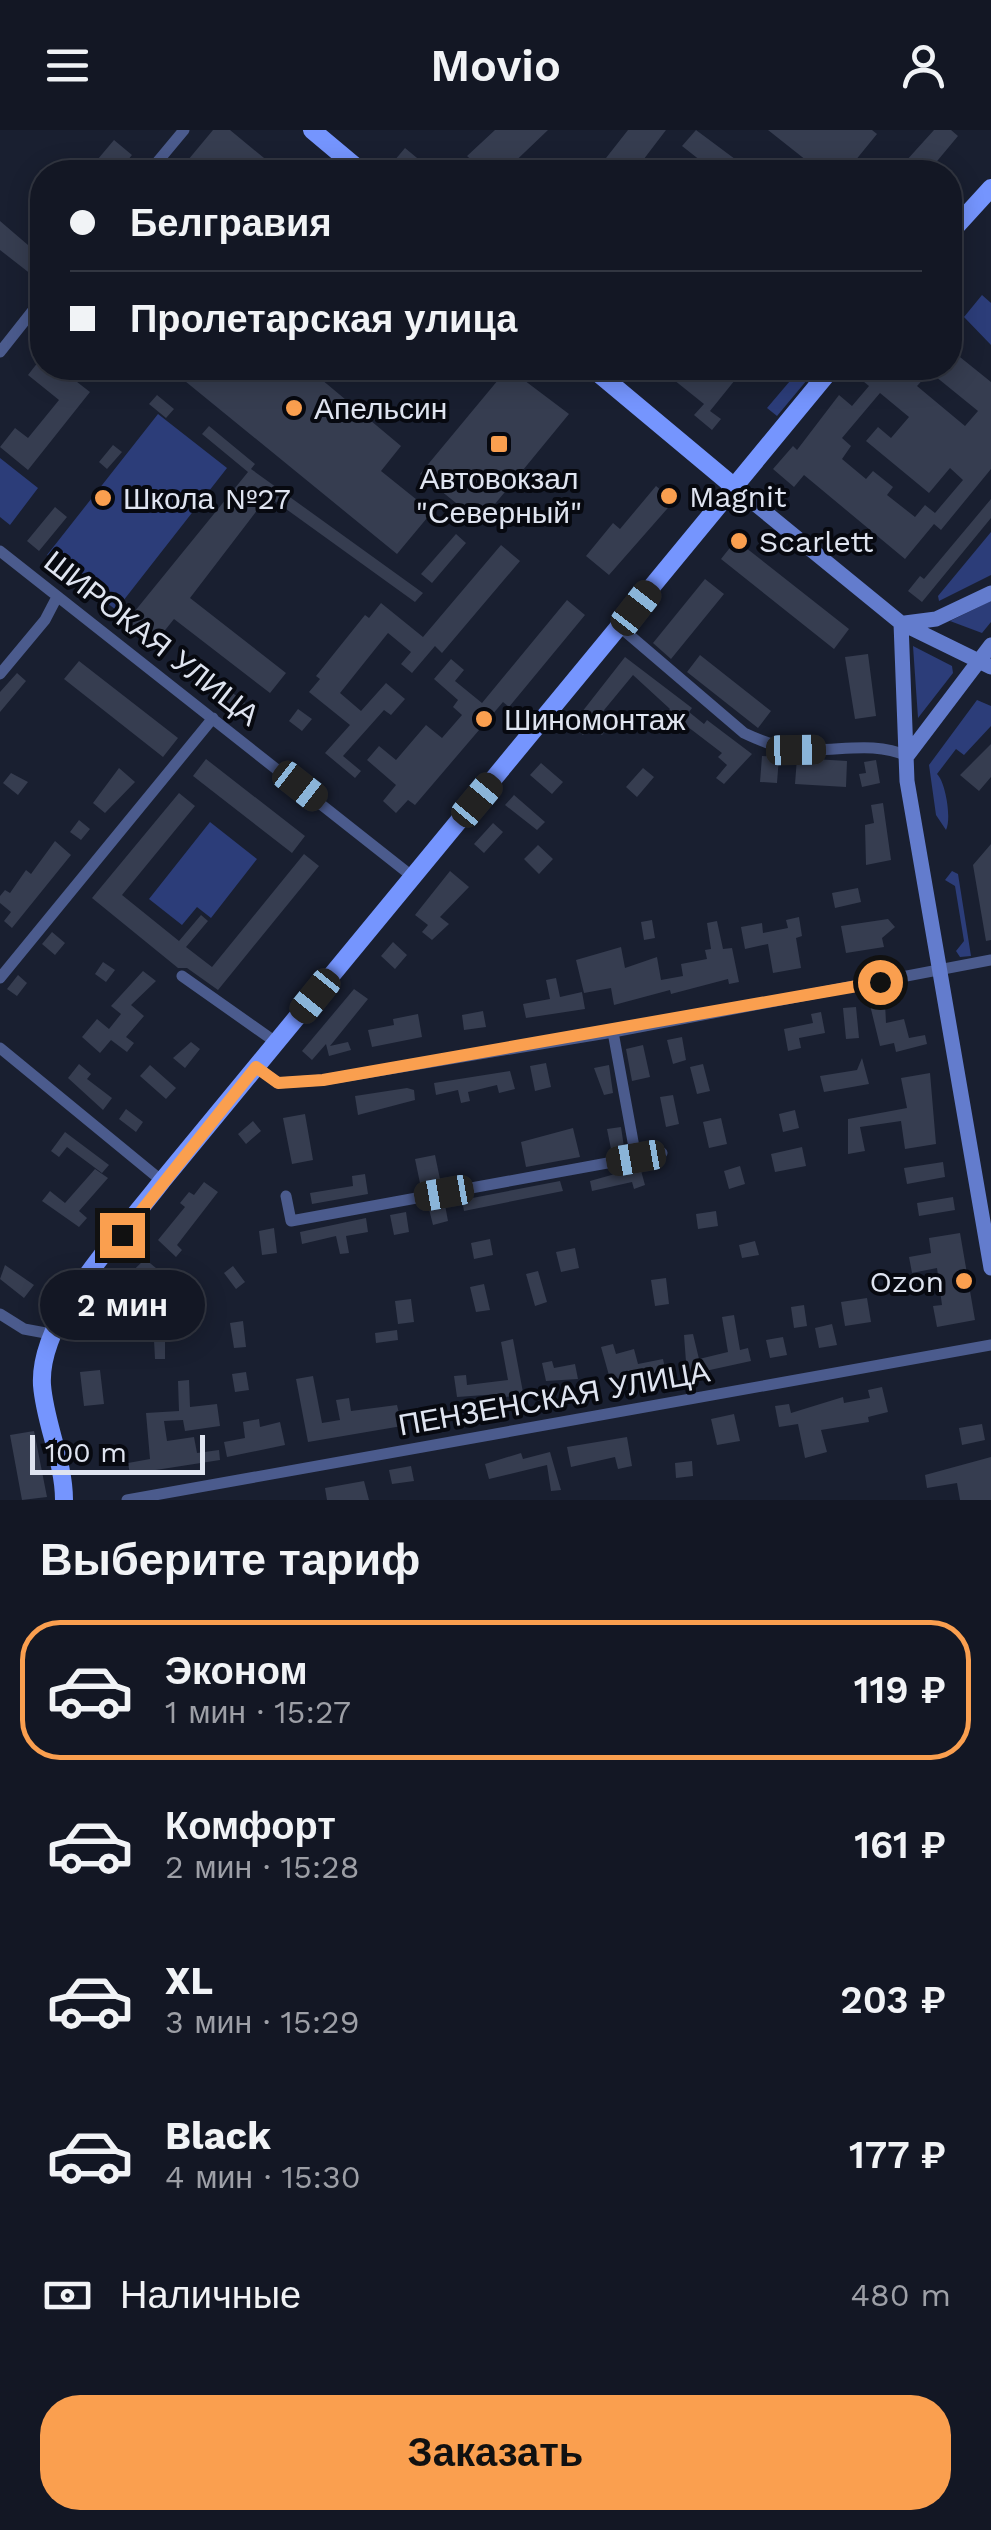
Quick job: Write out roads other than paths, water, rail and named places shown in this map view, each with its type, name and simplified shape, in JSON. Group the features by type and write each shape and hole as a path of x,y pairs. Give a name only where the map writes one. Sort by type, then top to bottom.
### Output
{"main road":[{"path":"312,130 348,160"},
{"path":"962,220 991,188"},
{"path":"606,380 901,623 985,663"},
{"path":"64,1500 43,1392 43,1355 50,1334 162,1181 822,380"},
{"path":"901,623 936,618 991,593"},
{"path":"901,623 907,756 938,970 991,1268"},
{"path":"907,756 985,663 991,645"}],"street":[{"path":"159,160 184,130"},
{"path":"0,352 30,314"},
{"name":"ШИРОКАЯ УЛИЦА","path":"0,552 413,877"},
{"path":"0,674 45,620 57,597"},
{"path":"620,627 744,733 766,743 796,750 888,747 907,756"},
{"path":"0,978 213,718"},
{"path":"256,1067 278,1083 290,1084 612,1032 991,960"},
{"path":"182,976 277,1043"},
{"path":"612,1032 636,1158"},
{"path":"0,1048 162,1181"},
{"path":"286,1196 291,1221 662,1153"},
{"path":"0,1314 24,1329 50,1334"},
{"name":"ПЕНЗЕНСКАЯ УЛИЦА","path":"127,1500 991,1345"}],"place":[{"name":"Апельсин","path":"294,408"},
{"name":"Автовокзал \"Северный\"","path":"499,444"},
{"name":"Magnit","path":"669,496"},
{"name":"Школа №27","path":"103,498"},
{"name":"Scarlett","path":"739,541"},
{"name":"Шиномонтаж","path":"484,719"},
{"name":"Ozon","path":"964,1281"}]}
